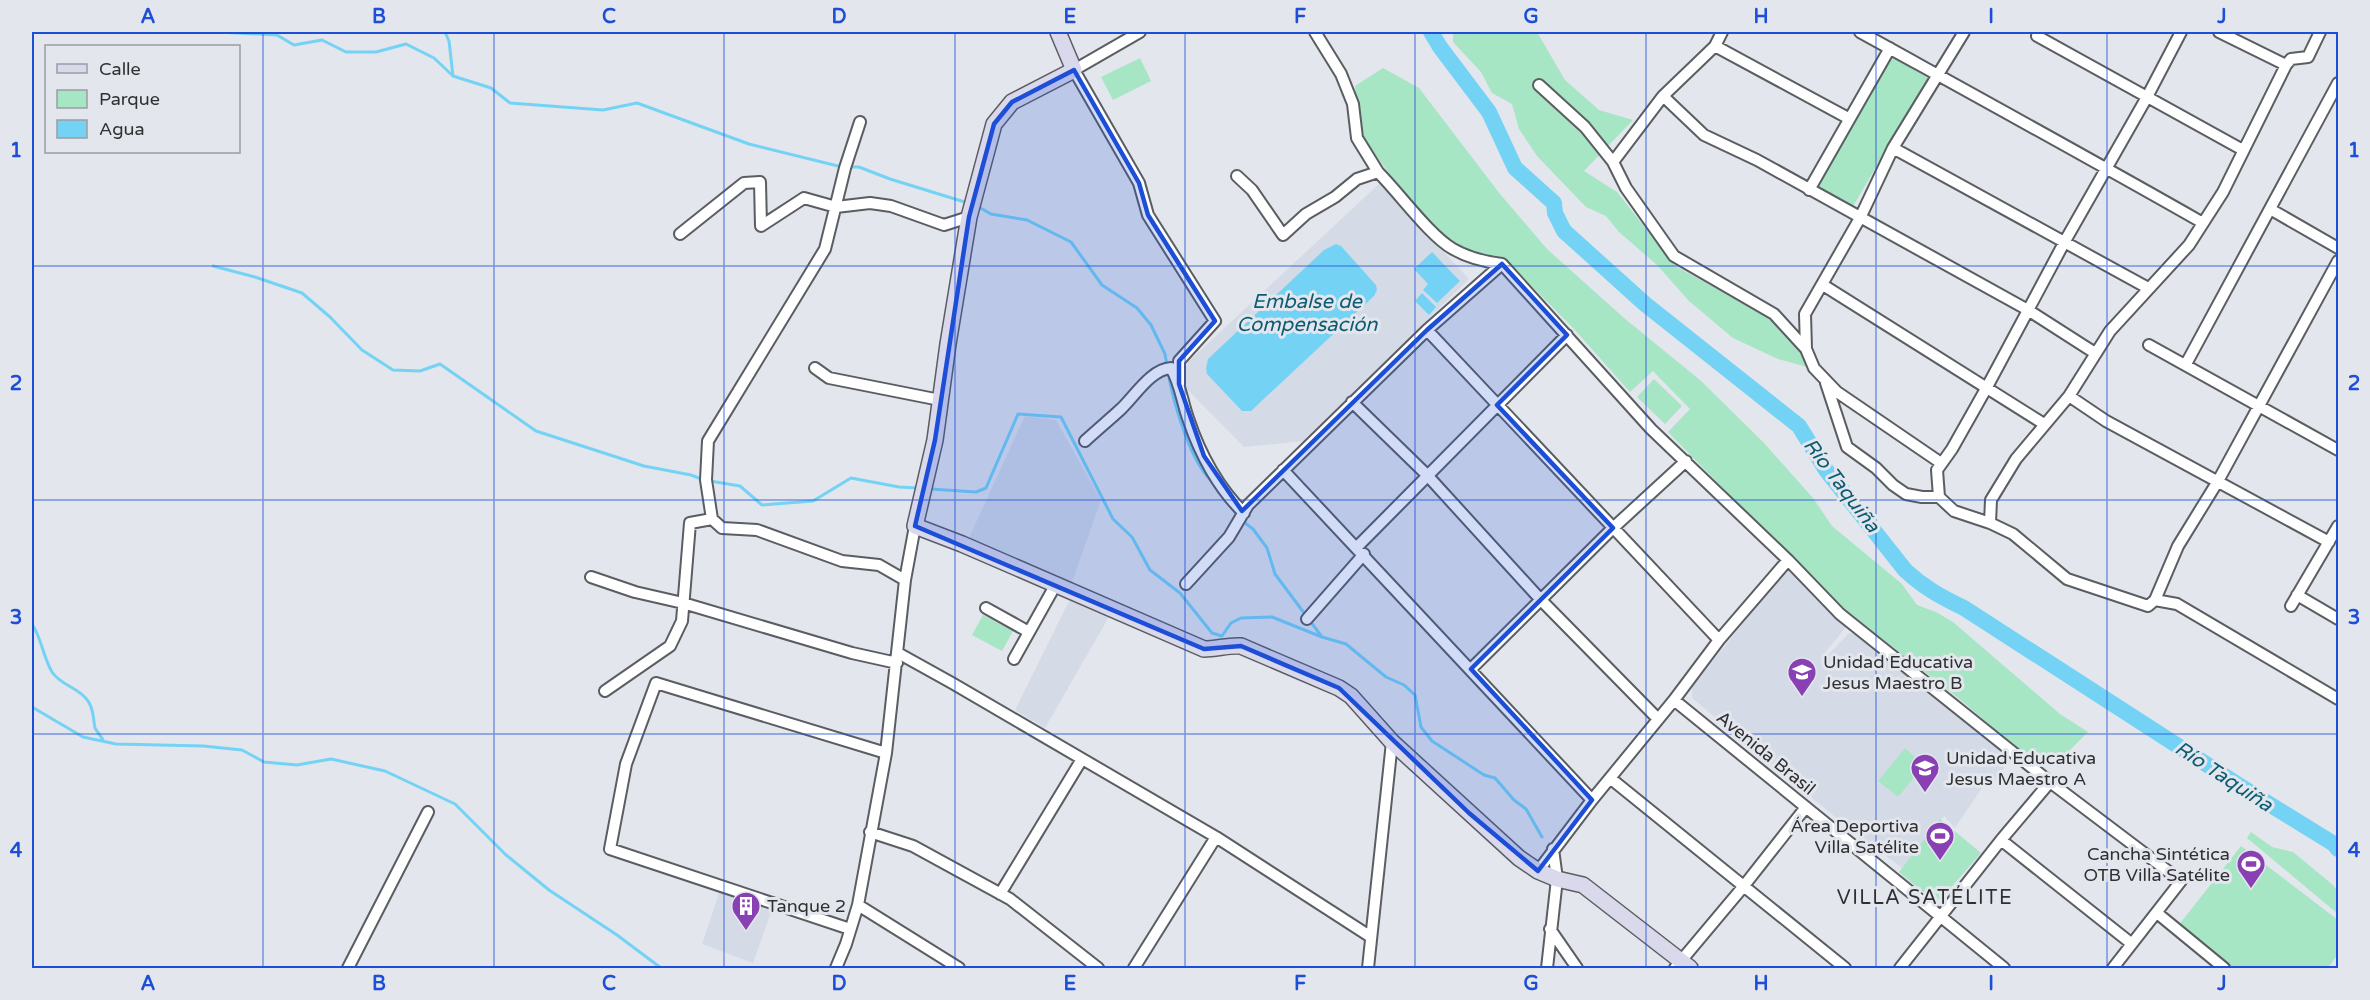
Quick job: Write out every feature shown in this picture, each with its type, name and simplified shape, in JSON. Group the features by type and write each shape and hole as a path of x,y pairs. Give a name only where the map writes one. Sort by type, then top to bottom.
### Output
{"street":[{"path":"1058,32 1074,70 1139,183 1148,215 1215,321 1179,361 1179,384"},
{"path":"836,969 858,905 886,753 905,580 915,526 936,440 940,400 969,217 994,124 1012,102 1140,32"},
{"path":"1315,32 1341,74 1353,104 1357,138 1378,172 1440,240 1454,250 1502,264 1651,429 1788,560 1840,614 2050,782 2181,881 2112,969"},
{"path":"1613,162 1663,96 1714,46 1722,32"},
{"path":"1860,32 2107,167 2203,223"},
{"path":"1806,349 1805,315 1860,218 1893,148 1964,32"},
{"path":"2181,32 1987,387 1952,449 1937,470 1939,497 1954,512 1990,523 2013,534 2067,579 2148,606 2156,600 2178,546 2218,481 2338,261"},
{"path":"2219,32 2286,65"},
{"path":"1990,523 1991,500 2016,459 2069,396 2110,331 2189,245 2223,192 2286,65 2291,59 2308,57 2320,32"},
{"path":"2037,36 2243,150"},
{"path":"1714,46 1848,118"},
{"path":"1809,190 1890,48"},
{"path":"2186,364 2338,83"},
{"path":"1539,85 1584,127 1613,162 1626,188 1674,256 1774,314 1806,349 1814,368 1837,392 1941,463"},
{"path":"1663,96 1704,135 1756,160 2028,310 2095,353"},
{"path":"860,122 845,168 825,249 708,441 706,480 712,519 722,528 757,530 842,561 879,565 905,580"},
{"path":"1893,148 2148,288"},
{"path":"1237,176 1252,190 1283,235 1306,214 1335,197 1357,179 1378,172"},
{"path":"680,234 744,183 760,182 761,226 804,198 836,207 880,204 944,225 969,217"},
{"path":"2270,209 2338,248"},
{"path":"1186,584 1229,537 1248,505 1427,330 1502,264"},
{"path":"1823,285 2044,424"},
{"path":"1427,330 1719,640"},
{"path":"1307,619 1360,551 1427,475 1567,335"},
{"path":"2149,345 2338,450"},
{"path":"814,368 829,378 940,400"},
{"path":"1085,441 1162,370 1171,368 1179,384 1189,421 1204,456 1232,502 1244,513"},
{"path":"1824,378 1847,447 1906,494 1939,497"},
{"path":"2069,396 2106,421 2329,542"},
{"path":"1353,402 1427,475 1541,600 1658,719"},
{"path":"1471,669 1614,528 1686,461"},
{"path":"1283,470 1592,800"},
{"path":"605,691 670,646 682,621 690,523 712,519"},
{"path":"915,526 1056,584 1204,649 1229,645 1241,646 1339,688 1361,706 1392,742 1503,844 1538,871 1557,879 1582,885 1682,966 1806,807"},
{"path":"2291,606 2338,526"},
{"path":"1538,871 1719,640 1788,560"},
{"path":"591,577 635,592 683,603 852,653 897,658 952,683 1216,837 1371,937"},
{"path":"1014,659 1056,584"},
{"path":"2297,595 2338,619"},
{"path":"2156,600 2177,604 2338,699"},
{"path":"986,608 1029,632"},
{"path":"850,929 610,849 626,764 656,683 886,753"},
{"name":"Avenida Brasil","path":"1674,700 2004,969"},
{"path":"1368,969 1392,742"},
{"path":"1000,894 1082,759"},
{"path":"1610,778 1845,969"},
{"path":"1900,969 1940,916 2050,782"},
{"path":"348,969 428,812"},
{"path":"870,832 913,846 1010,899 1098,969"},
{"path":"1134,969 1216,837"},
{"path":"2001,840 2132,944"},
{"path":"1547,969 1557,879 1553,849"},
{"path":"858,905 959,969"},
{"path":"2157,913 2224,969"},
{"path":"1550,929 1577,969"}],"highlighted area":[{"path":"1074,70 1139,183 1148,215 1215,321 1179,361 1179,384 1204,456 1242,511 1427,330 1502,264 1567,335 1497,405 1613,528 1471,669 1592,800 1538,871 1469,813 1339,688 1241,646 1204,649 915,526 935,440 969,217 994,124 1012,102"}],"shaded area":[{"path":"1380,183 1469,279 1304,441 1244,447 1188,390 1182,379 1188,362"},
{"path":"1025,416 1056,420 1101,500 1071,585 968,540"},
{"path":"1788,572 1795,573 1847,626 1824,654 1827,656 1849,633 1854,634 2011,759 1991,785 1986,782 1955,828 1944,816 1902,868 1840,821 1692,698 1692,687 1781,576"},
{"path":"1071,597 1110,615 1045,728 1015,710"},
{"path":"720,890 773,907 753,963 702,944"}],"green space":[{"path":"1453,32 1537,32 1565,80 1599,110 1633,120 1584,171 1617,192 1675,266 1774,320 1804,353 1811,368 1778,359 1733,338 1689,301 1657,265 1619,232 1606,216 1586,207 1537,156 1519,129 1512,104 1492,93 1481,72 1453,42"},
{"path":"1890,56 1928,78 1852,208 1815,186"},
{"path":"1140,58 1151,81 1113,100 1101,77"},
{"path":"1383,68 1419,88 1500,194 1547,249 1624,318 1700,380 1763,442 1813,498 1832,526 1902,584 1917,605 1953,622 2060,714 2088,732 2064,756 2047,765 2030,760 1962,701 1833,600 1668,432 1690,409 1653,371 1630,392 1574,329 1510,264 1466,250 1438,230 1394,180 1361,135 1355,86"},
{"path":"1654,379 1682,406 1665,424 1637,397"},
{"path":"983,615 1013,631 1002,651 972,635"},
{"path":"1905,748 1924,765 1898,797 1878,781"},
{"name":"Área Deportiva Villa Satélite","path":"1940,819 1981,853 1942,898 1934,901 1899,872"},
{"path":"2251,832 2272,847 2293,852 2333,885 2338,891 2338,914 2247,838"},
{"name":"Cancha Sintética OTB Villa Satélite","path":"2241,846 2338,920 2338,954 2328,968 2230,968 2178,926"}],"water":[{"name":"Embalse de Compensación","path":"1336,244 1341,246 1376,285 1377,290 1374,296 1251,411 1242,411 1207,374 1208,359 1324,250"},
{"path":"1432,252 1460,281 1437,303 1423,290 1428,284 1414,269"},
{"path":"1422,293 1436,307 1429,315 1415,301"}],"waterway":[{"path":"94,32 105,32"},
{"path":"217,32 277,35 294,45 322,40 346,52 376,52 406,44 434,58 453,76 491,88 510,103 603,110 637,103 749,144 842,167"},
{"path":"445,32 449,41 453,76"},
{"name":"Río Taquiña","path":"1431,32 1489,112 1515,168 1554,203 1555,213 1564,231 1645,304 1799,426 1826,470 1905,570 1919,582 1964,608 2334,844 2338,849"},
{"path":"849,167 859,167 968,203"},
{"path":"977,206 991,214 1027,220 1071,242 1102,285 1137,308 1151,325 1165,354 1167,366"},
{"path":"213,266 302,293 330,317 362,350 393,370 420,371 440,364 536,431 644,466 691,475 704,480"},
{"path":"1168,372 1184,432 1198,463 1215,484"},
{"path":"931,489 976,492 986,488 1018,414 1061,417 1113,519 1132,537 1150,570 1180,593 1212,633 1222,636 1231,623 1241,618 1272,617 1322,637"},
{"path":"710,481 740,486 762,505 813,501 851,478 899,487 919,488"},
{"path":"1232,508 1240,519 1253,529 1267,548 1275,574 1322,637 1346,644 1386,677 1404,685 1415,695 1421,727 1432,741 1484,775 1495,778 1514,800 1526,809 1542,837"},
{"path":"32,624 52,672 88,701 95,728 103,740"},
{"path":"32,707 83,737 116,744 203,746 242,750 264,762 297,765 331,759 385,771 455,804 505,854 549,890 617,935 661,968"}],"place":[{"name":"Unidad Educativa Jesus Maestro B","path":"1802,698"},
{"name":"Unidad Educativa Jesus Maestro A","path":"1925,794"},
{"name":"Área Deportiva Villa Satélite","path":"1940,862"},
{"name":"Cancha Sintética OTB Villa Satélite","path":"2251,890"},
{"name":"Tanque 2","path":"746,932"}],"district":[{"name":"VILLA SATÉLITE","path":"1925,897"}]}
